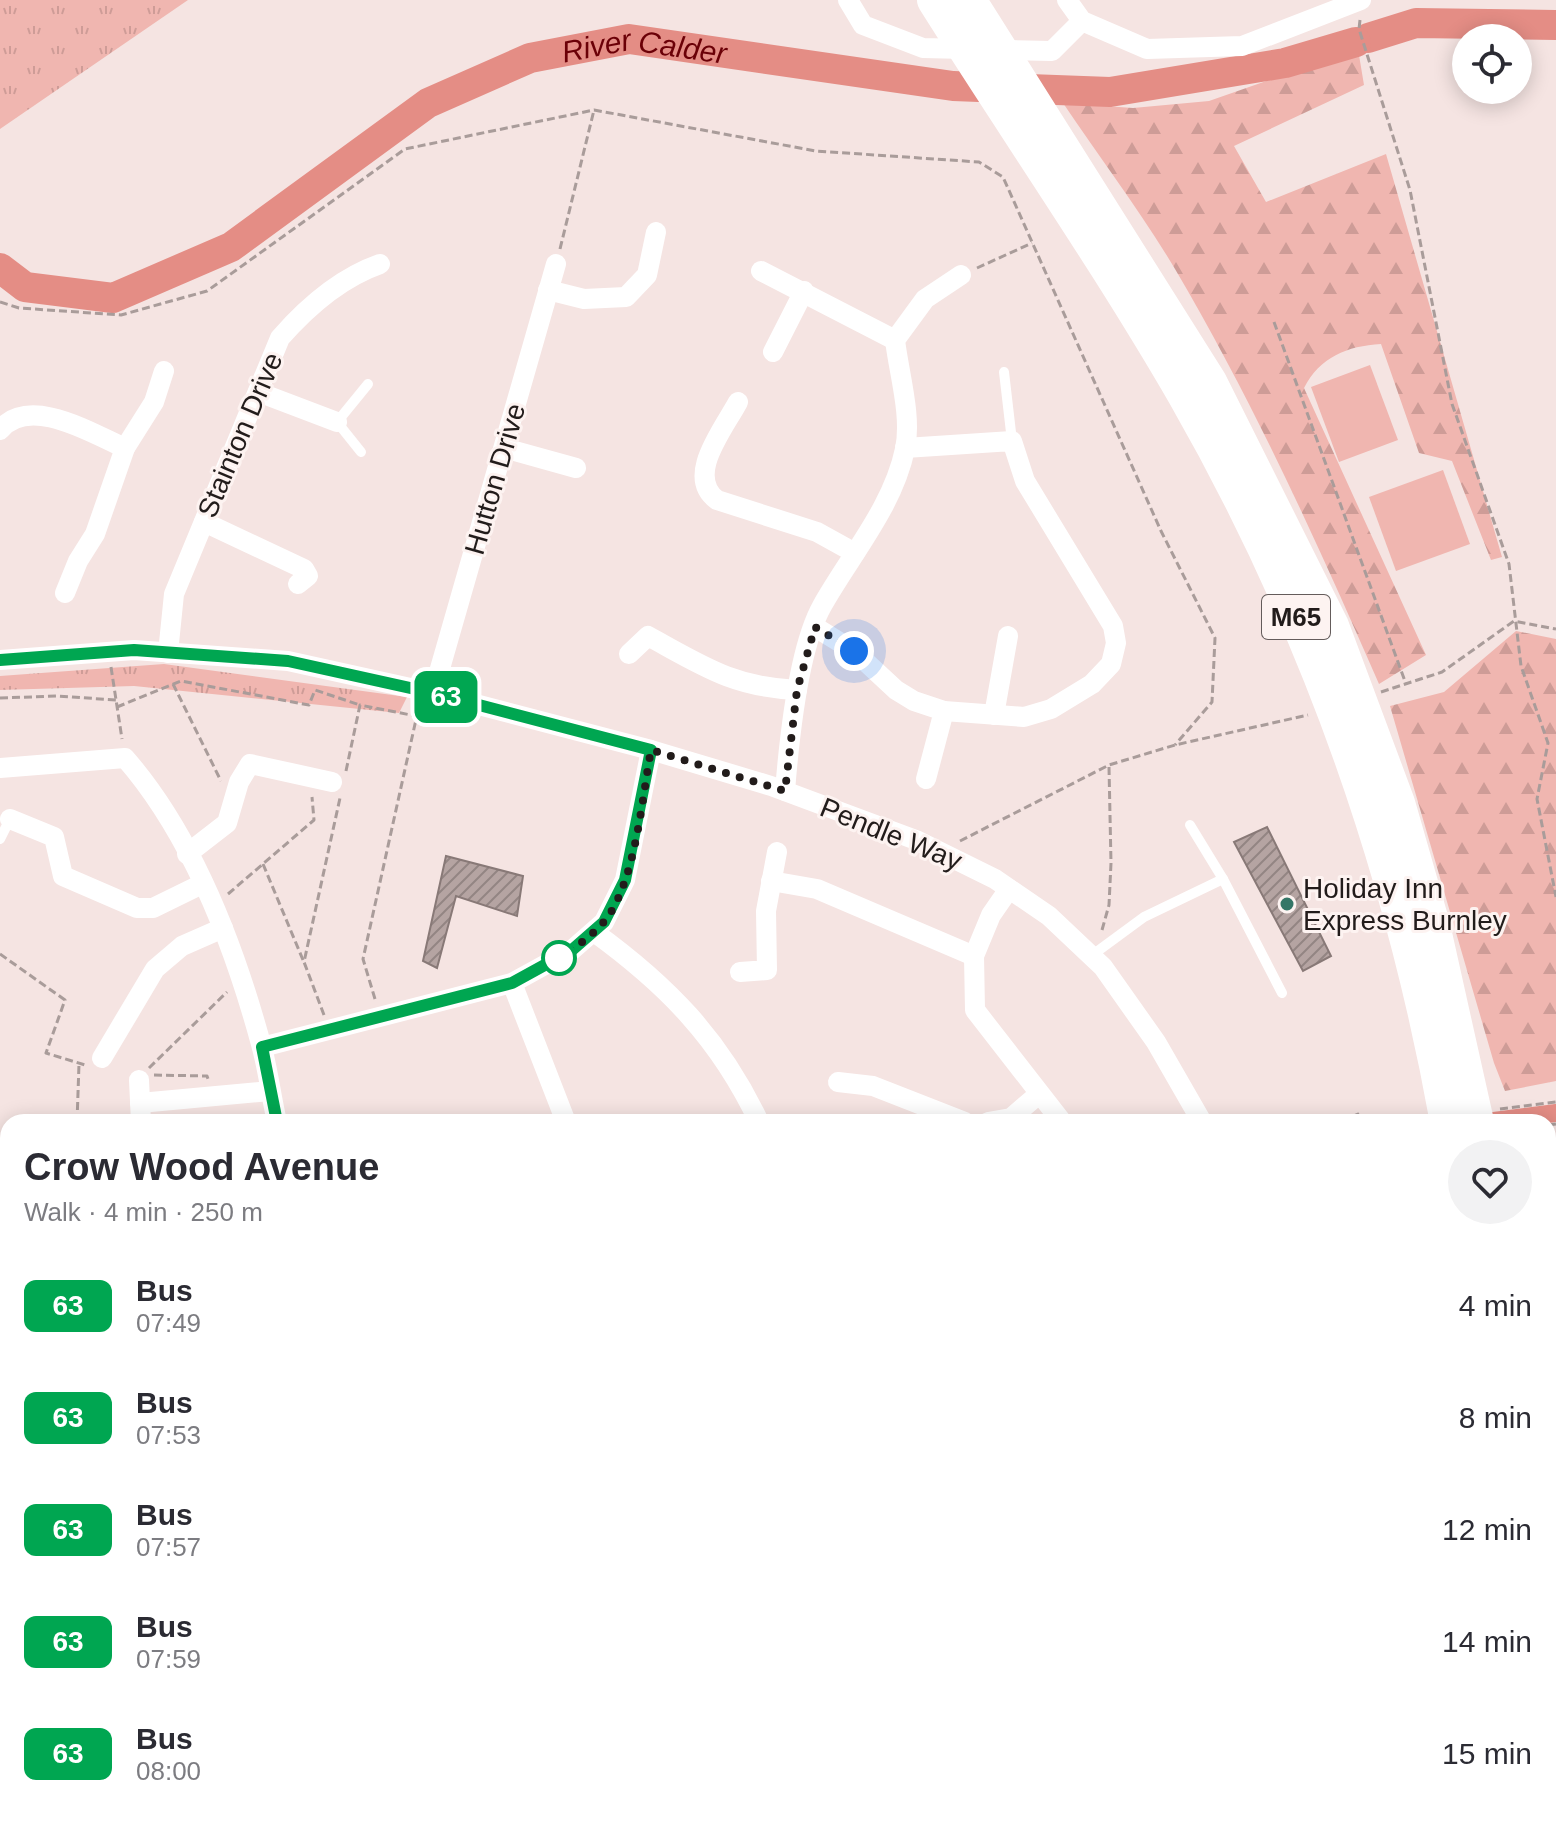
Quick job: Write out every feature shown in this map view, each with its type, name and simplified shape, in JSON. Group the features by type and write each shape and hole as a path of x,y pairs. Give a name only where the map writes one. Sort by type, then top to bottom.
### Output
{"highway":[{"name":"M65","path":"954,5 1052,157 1209,382 1331,626 1397,803 1432,925 1474,1114"},
{"name":"M65","path":"1052,157 1186,396 1268,551 1335,706 1408,940 1446,1114"}],"street":[{"path":"848,0 863,25 923,48 1052,51 1082,21"},
{"path":"1067,0 1082,21 1147,49 1242,46 1360,7"},
{"path":"548,290 584,299 626,297 647,275 656,232"},
{"name":"Stainton Drive","path":"168,653 174,594 280,338 304,311 357,272 380,264"},
{"name":"Hutton Drive","path":"428,692 504,448 556,264"},
{"path":"761,271 895,340"},
{"path":"785,791 797,690 820,609 886,497 905,448 906,422 895,340 925,299 961,275"},
{"path":"773,352 804,291"},
{"path":"65,593 78,561 95,534 125,448 154,402 164,371"},
{"path":"258,392 337,422"},
{"path":"738,402 701,476 705,491 717,500 817,532 855,553"},
{"path":"0,430 7,421 30,414 62,421 125,448"},
{"path":"815,627 854,651 896,690 944,711 1024,717 1051,709 1092,684 1111,664 1116,643 1113,626 1025,481 1012,441 905,448"},
{"path":"504,448 576,468"},
{"path":"204,522 304,569 308,576 298,584"},
{"path":"629,654 648,636 713,672 756,688 797,690"},
{"path":"994,715 1008,636"},
{"name":"Pendle Way","path":"0,660 109,652 288,661 428,692 651,750 785,791 939,851 1009,889 1098,951 1103,967 1156,1042 1197,1114"},
{"path":"926,779 944,711"},
{"path":"262,1047 512,983 572,950 604,922 625,880 651,750"},
{"path":"0,768 125,758 140,775 187,854 223,928 262,1047 275,1114"},
{"path":"187,854 227,823 239,782 250,764 339,786"},
{"path":"10,819 54,837 63,876 119,902 153,908 202,884"},
{"path":"740,972 768,979 765,922 777,852"},
{"path":"771,881 817,889 974,956"},
{"path":"1009,889 991,915 974,956 975,1010 1055,1114"},
{"path":"102,1058 155,969 182,946 223,928"},
{"path":"594,932 643,968 685,1008 741,1085 755,1114"},
{"path":"512,983 563,1114"},
{"path":"139,1080 140,1112 270,1091"},
{"path":"838,1082 873,1086 945,1114"},
{"path":"1016,1114 1039,1094"}],"lane":[{"path":"1004,372 1012,441"},
{"path":"361,452 337,422 344,409 368,384"},
{"path":"0,839 10,819"},
{"path":"1190,825 1223,879 1282,993"},
{"path":"1098,951 1155,911 1223,879"}],"path":[{"path":"1360,7 1359,29 1410,190 1452,404 1509,564 1521,666 1548,743 1537,799 1556,897"},
{"path":"556,264 594,110"},
{"path":"0,302 19,308 121,315 207,291 405,149 594,110 816,151 979,162 1003,177 1161,531 1215,638 1212,702 1175,745"},
{"path":"961,275 1032,243"},
{"path":"1274,322 1406,684"},
{"path":"1381,692 1442,672 1514,621 1556,629"},
{"path":"109,652 125,758"},
{"path":"117,707 181,681 309,705 315,690 360,705 416,716"},
{"path":"173,684 233,804"},
{"path":"380,1017 363,959 416,716 428,692"},
{"path":"0,698 57,696 116,700"},
{"path":"304,962 339,786 360,705"},
{"path":"939,851 1109,765 1175,745 1306,716"},
{"path":"1098,951 1109,905 1109,765"},
{"path":"213,907 314,820 310,778"},
{"path":"263,864 330,1030"},
{"path":"0,954 65,1000 46,1053 79,1064 77,1114"},
{"path":"139,1080 242,979"}],"green space":[{"path":"0,0 188,0 0,129"},
{"path":"1358,49 1364,85 1234,146 1266,202 1386,154 1502,557 1491,560 1452,461 1419,453 1381,344 1346,351 1318,368 1304,388 1426,655 1379,684 1283,474 1204,319 1148,227 1063,103 1133,108 1209,101"},
{"path":"1370,365 1398,440 1339,462 1311,387"},
{"path":"1443,470 1470,544 1396,571 1369,497"},
{"path":"1516,631 1556,639 1556,1081 1505,1091 1494,1063 1390,706 1444,692"},
{"path":"164,664 407,697 399,713 134,686 0,690 0,676"}],"building":[{"path":"1267,827 1331,956 1303,971 1234,842"},
{"path":"446,856 523,876 517,916 456,896 437,968 423,961"}],"waterway":[{"name":"River Calder","path":"1368,38 1416,23 1556,25"},
{"name":"River Calder","path":"0,268 25,287 113,298 231,247 428,103 530,58 629,39 953,86 1110,92 1285,63 1356,42"},
{"path":"1548,1114 1556,1113"}],"bus line":[{"name":"63","path":"0,660 134,650 288,661 433,693 651,750 625,880 604,922 572,950 512,983 262,1047 275,1114"}],"place":[{"name":"Holiday Inn Express Burnley","path":"1287,904"}],"route":[{"path":"559,958 552,961 572,950 604,922 625,880 651,750 785,791 797,690 815,627 854,651"}]}
